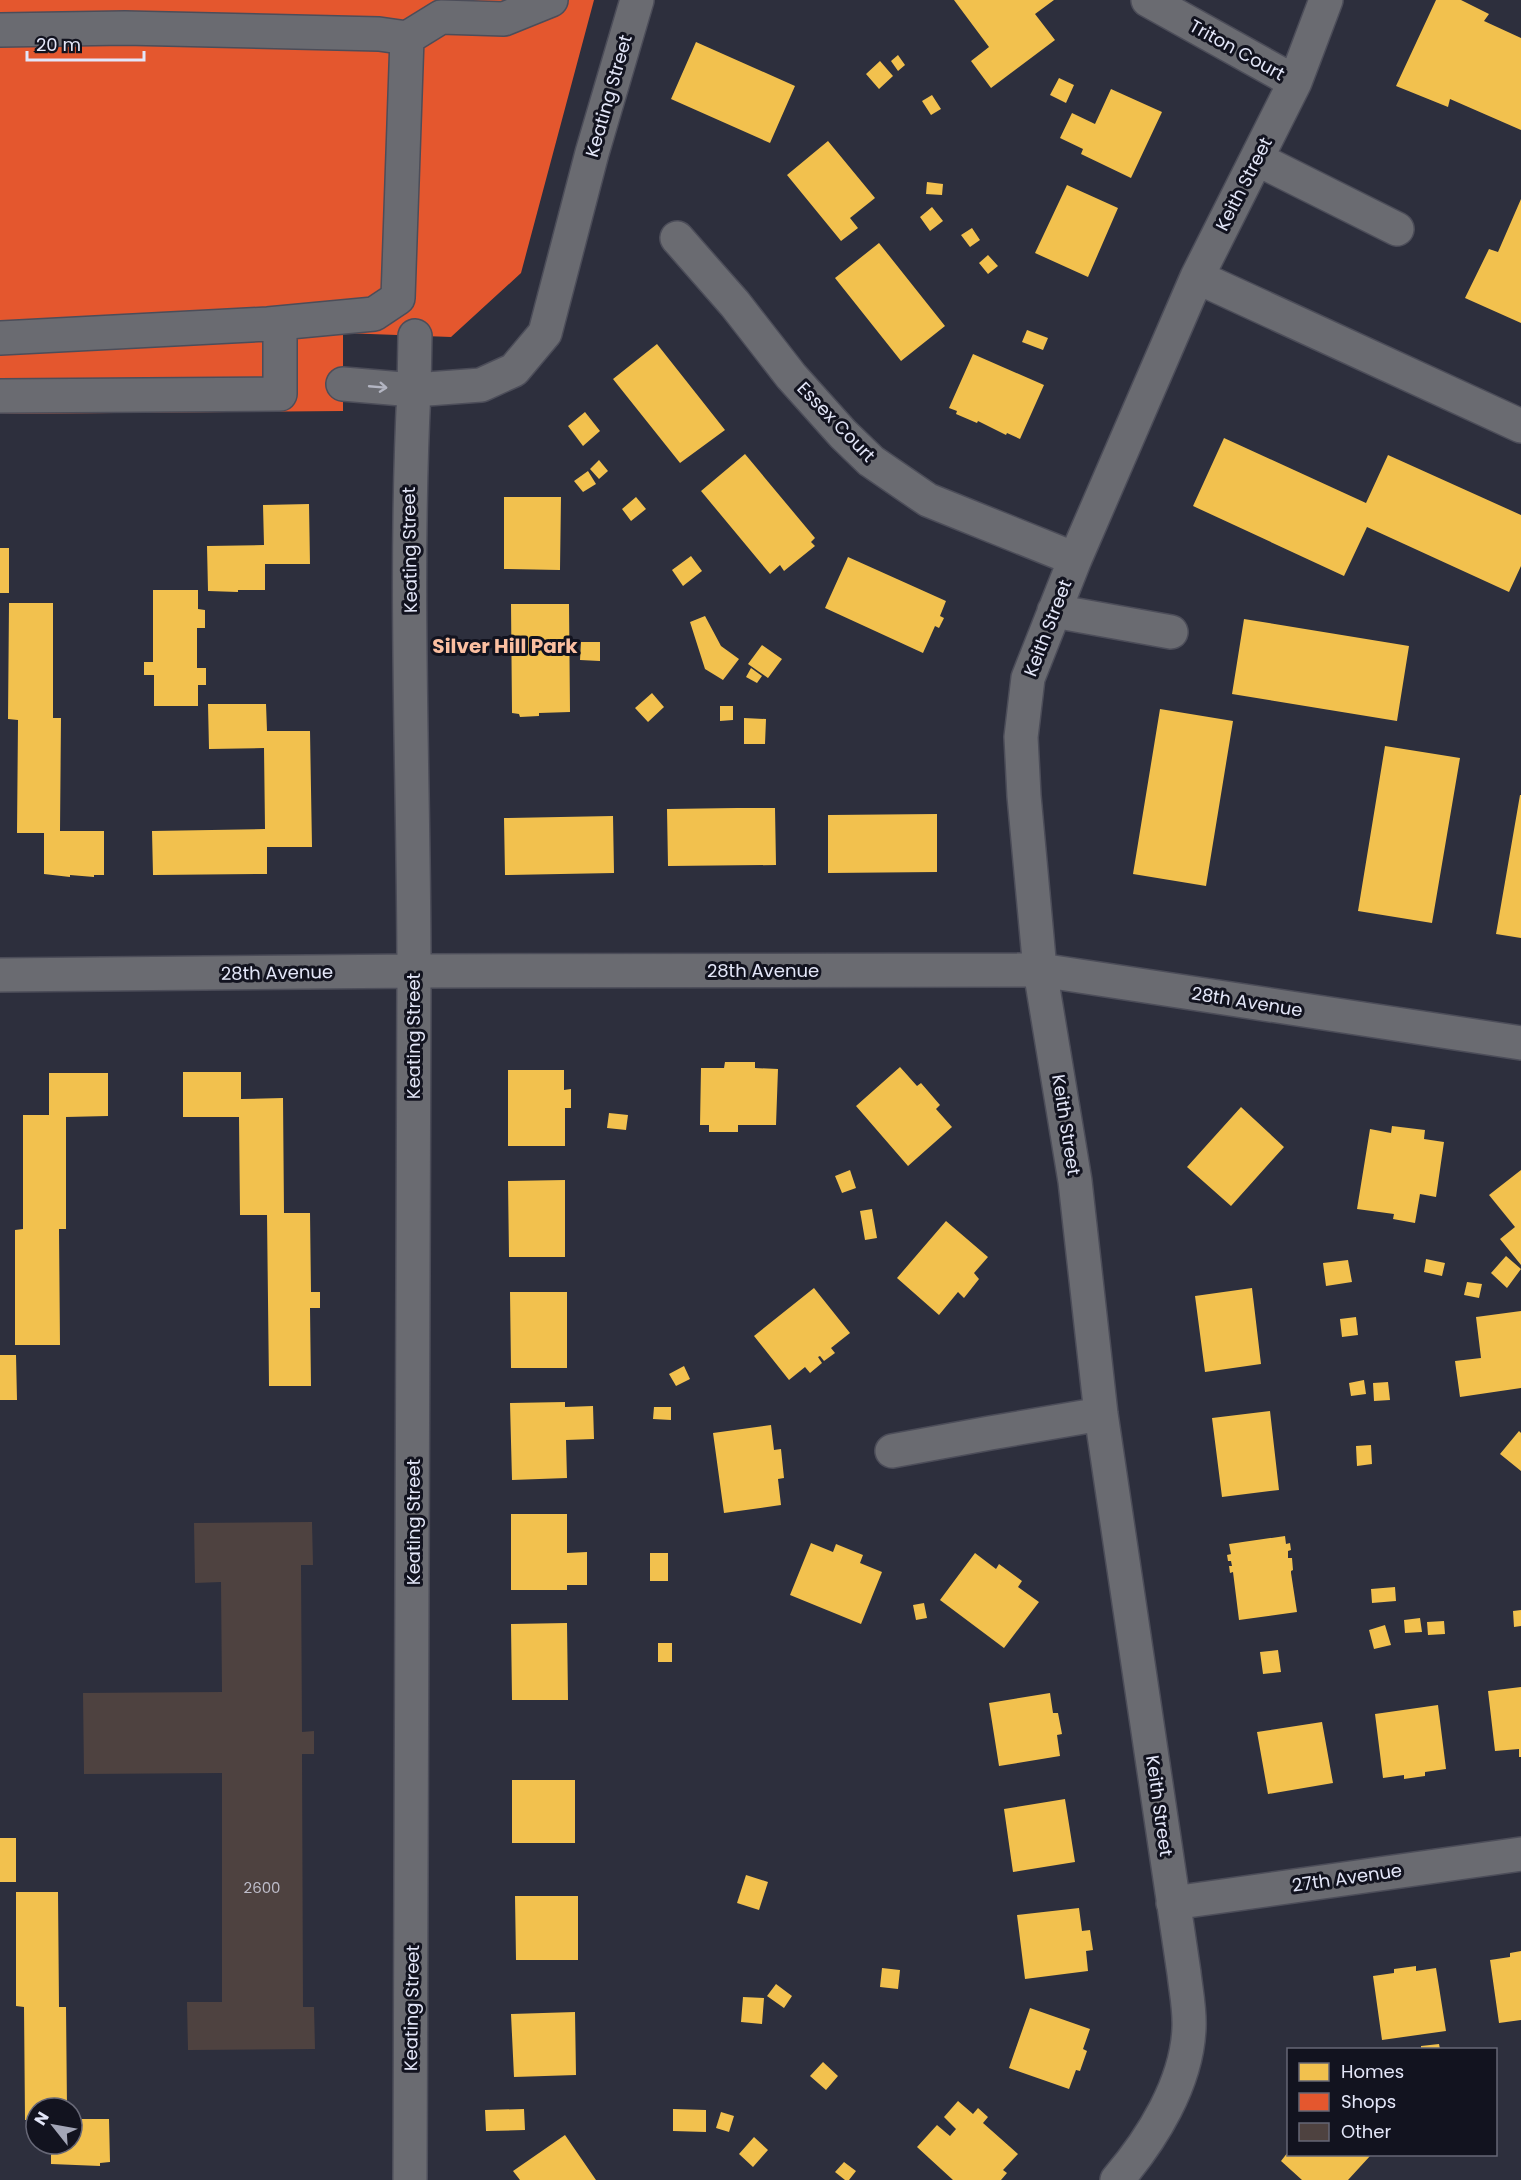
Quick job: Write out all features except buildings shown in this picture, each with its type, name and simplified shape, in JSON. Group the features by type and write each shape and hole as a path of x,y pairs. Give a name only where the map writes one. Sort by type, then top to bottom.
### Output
{"street":[{"path":"0,30 204,30 379,34 407,38 441,17 504,19 551,0"},
{"name":"Keating Street","path":"410,2180 414,1841 414,971 410,477 414,390 481,385 514,370 545,333 592,153 637,0"},
{"name":"Triton Court","path":"1148,0 1295,82"},
{"name":"Keith Street","path":"1121,2179 1173,2096 1181,2073 1189,2028 1184,1972 1101,1414 1075,1181 1040,970 1024,796 1021,736 1028,678 1075,559 1197,277 1295,82 1326,0"},
{"path":"0,338 279,323 374,314 398,298 407,38"},
{"path":"1257,159 1397,229"},
{"name":"Essex Court","path":"677,238 735,304 792,376 843,434 871,460 928,500 1075,559"},
{"path":"1197,277 1521,426"},
{"path":"0,396 280,394 279,323"},
{"path":"343,384 414,390 415,336"},
{"path":"1054,611 1171,632"},
{"name":"28th Avenue","path":"0,975 414,971 1040,970 1521,1043"},
{"path":"892,1451 1101,1414"},
{"name":"27th Avenue","path":"1173,1903 1521,1854"}],"district":[{"name":"Silver Hill Park","path":"505,646"}]}
